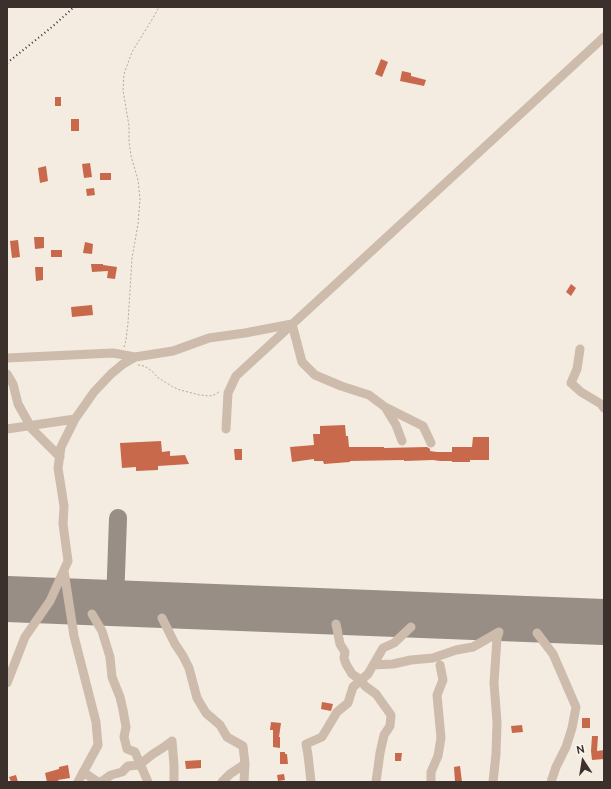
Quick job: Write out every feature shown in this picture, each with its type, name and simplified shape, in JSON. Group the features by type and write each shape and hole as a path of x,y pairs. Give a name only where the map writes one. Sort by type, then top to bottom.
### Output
{"street":[{"path":"226,429 228,393 236,376 604,37"},
{"path":"7,683 25,637 50,601 68,561 63,524 64,506 58,468 61,447 74,418 94,392 123,364 173,351 209,338 292,324"},
{"path":"292,324 302,362 315,375 341,386 370,395 385,407 423,426 431,442"},
{"path":"580,348 577,369 571,383 581,392 601,404 604,408"},
{"path":"7,358 112,353 121,354 136,361"},
{"path":"7,374 13,384 18,404 30,426 60,456"},
{"path":"385,407 396,425 402,441"},
{"path":"7,429 74,418"},
{"path":"64,571 74,636 96,722 98,745 78,782"},
{"path":"92,614 102,631 110,657 112,677 120,697 123,710 126,727 124,737 127,749 135,752 148,782"},
{"path":"162,618 189,668 197,698 206,713 220,725 227,737 243,746 245,764 244,782"},
{"path":"336,624 340,644 345,652 344,658 352,674 376,694 391,715 390,726 384,735 376,782"},
{"path":"310,782 306,744 322,737 337,712 348,703 353,687 368,674 383,648 394,642 411,627"},
{"path":"373,665 393,664 411,660 433,658 456,650 473,647 499,632 497,638 494,683 497,722 493,782"},
{"path":"537,633 553,654 576,707 572,728 566,747 556,767 551,782"},
{"path":"431,782 431,772 438,756 441,738 437,695 443,680 440,665"},
{"path":"83,772 99,782 111,775 122,772 128,766 140,764 172,741 174,782"},
{"path":"222,782 230,774 245,764"}],"path":[{"path":"121,354 126,340 132,258 138,224 140,199 138,180 131,156 129,141 129,126 123,90 124,74 132,52 159,7"},
{"path":"136,361 152,371 157,378 180,390 200,396 214,395 221,391"}],"building":[{"path":"381,59 388,62 382,77 375,74"},
{"path":"402,71 411,73 411,76 426,80 424,86 400,81"},
{"path":"55,97 61,97 61,106 55,106"},
{"path":"71,119 79,119 79,131 71,131"},
{"path":"90,163 92,177 84,178 82,164"},
{"path":"46,166 48,181 40,183 38,168"},
{"path":"100,173 111,173 111,180 100,180"},
{"path":"94,188 95,195 87,196 86,189"},
{"path":"34,237 44,237 44,248 35,249"},
{"path":"18,240 20,257 12,258 10,241"},
{"path":"85,242 93,244 92,254 83,253"},
{"path":"51,250 62,250 62,257 51,257"},
{"path":"91,264 103,264 117,267 115,279 107,278 108,271 92,272"},
{"path":"35,267 43,267 43,280 36,281"},
{"path":"571,284 576,288 571,296 566,292"},
{"path":"92,305 93,315 72,317 71,307"},
{"path":"345,425 349,447 427,447 430,451 452,452 452,447 472,447 473,437 489,437 489,460 470,460 470,462 433,460 350,461 324,464 323,461 314,461 314,459 292,462 290,447 314,445 313,434 320,434 320,426"},
{"path":"161,441 162,452 170,451 170,456 185,455 189,464 158,466 158,470 136,471 136,467 122,468 120,443"},
{"path":"234,449 242,449 242,460 235,460"},
{"path":"322,702 333,704 331,711 321,709"},
{"path":"582,718 590,718 590,728 582,728"},
{"path":"271,722 281,723 279,737 280,748 273,747 273,730 270,730"},
{"path":"522,725 523,732 512,733 511,726"},
{"path":"592,736 598,736 597,751 604,750 604,759 592,760"},
{"path":"280,752 285,752 285,754 287,754 288,764 280,764"},
{"path":"395,753 402,753 401,761 395,761"},
{"path":"201,760 201,768 186,769 185,761"},
{"path":"68,765 70,778 58,780 59,782 47,782 45,773"},
{"path":"460,766 462,782 455,782 454,767"},
{"path":"284,774 285,780 278,781 277,775"},
{"path":"16,775 18,782 11,782 9,777"}],"taxiway":[{"path":"115,603 118,518"}],"runway":[{"path":"7,599 604,622"}],"railway":[{"path":"7,63 52,27 74,7"}]}
